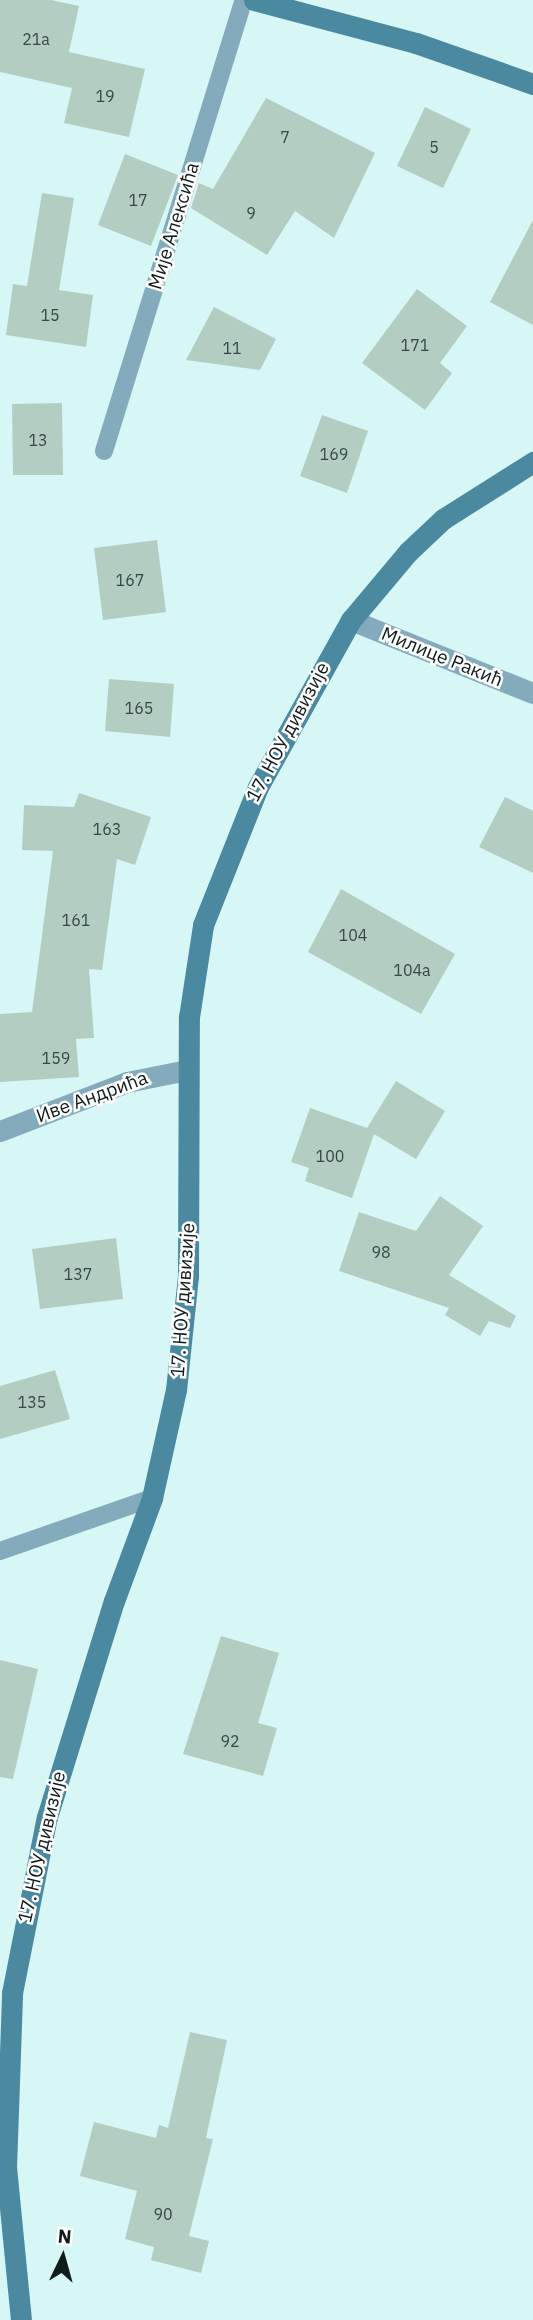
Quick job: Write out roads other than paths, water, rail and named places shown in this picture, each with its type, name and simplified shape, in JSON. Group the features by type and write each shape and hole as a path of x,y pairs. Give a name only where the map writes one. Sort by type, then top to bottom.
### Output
{"street":[{"path":"254,0 416,43 533,84"},
{"name":"17. НОУ дивизије","path":"21,2320 6,2168 12,1993 33,1874 62,1762 152,1498 185,1332 190,1210 187,1070 196,955 219,876 276,752 351,620 387,575 443,519 533,462"},
{"name":"Милице Ракић","path":"351,620 533,693"},
{"name":"Иве Андрића","path":"0,1131 127,1082 187,1070"}],"lane":[{"name":"Мије Алексића","path":"104,451 244,0"},
{"path":"0,1551 152,1498"}]}
